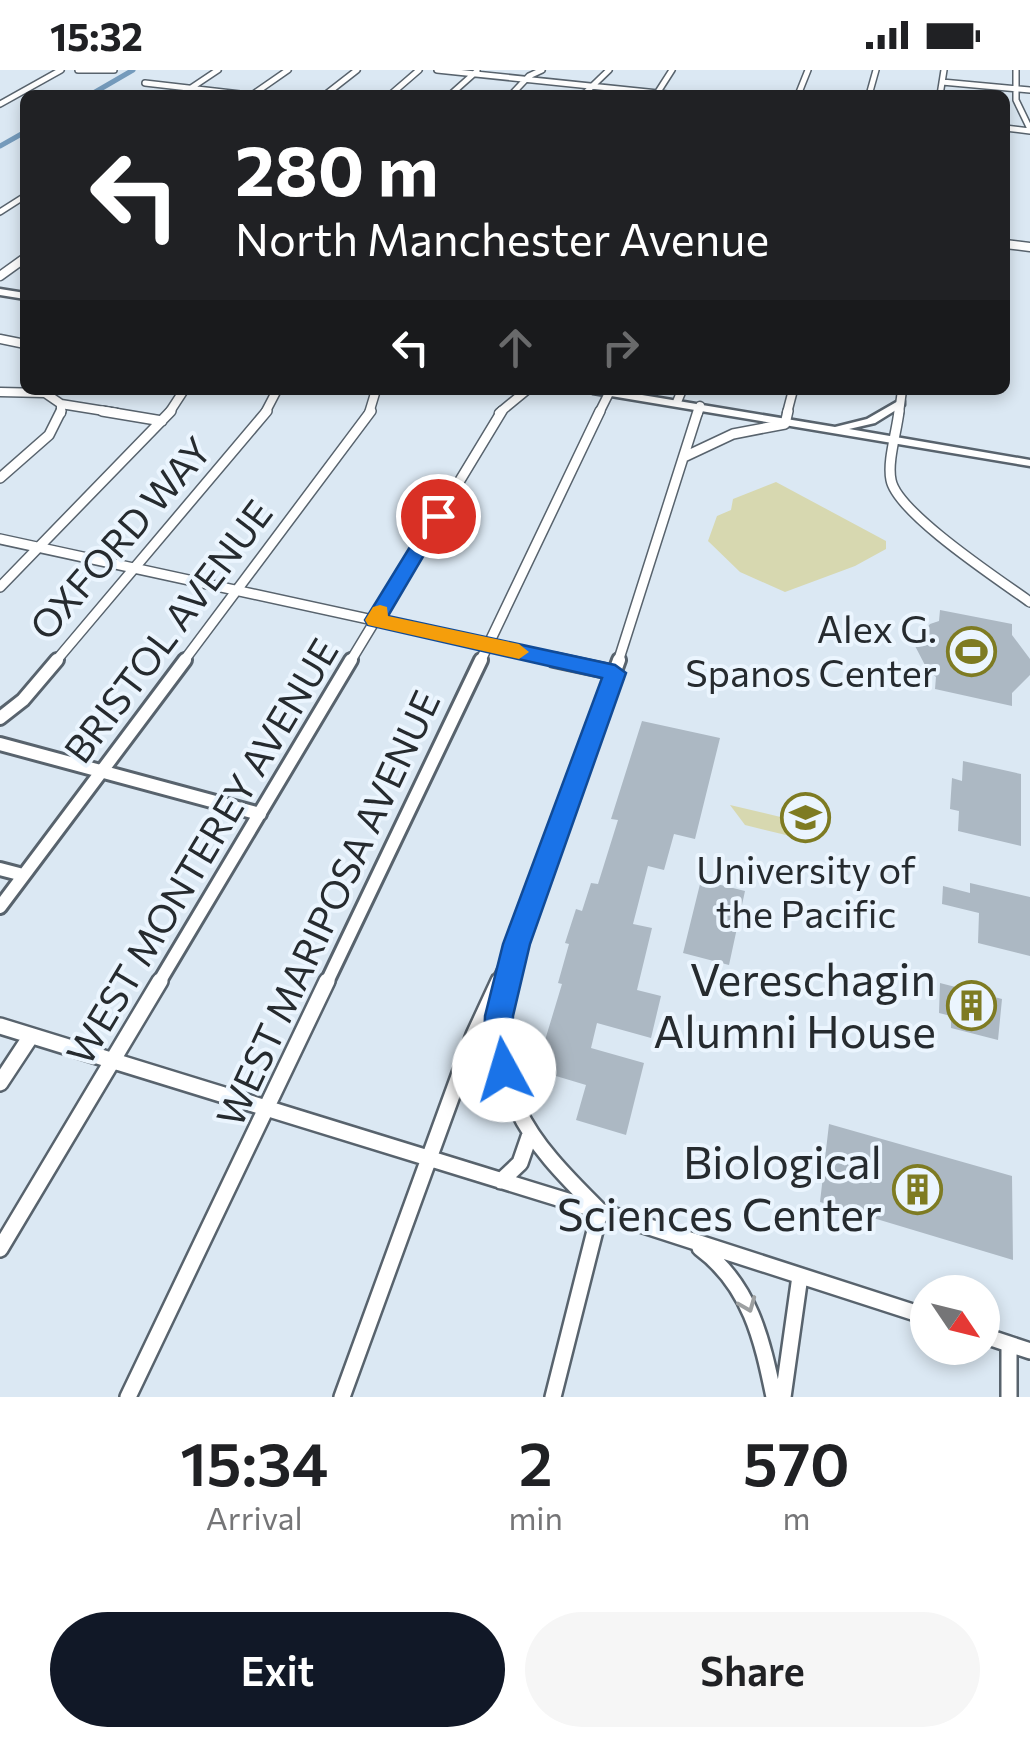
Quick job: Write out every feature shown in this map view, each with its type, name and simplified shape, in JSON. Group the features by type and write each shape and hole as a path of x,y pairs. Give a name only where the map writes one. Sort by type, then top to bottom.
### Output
{"main road":[{"path":"624,395 1030,463"},
{"path":"830,430 872,421 901,396"}],"street":[{"path":"25,90 61,70"},
{"path":"78,70 113,70"},
{"path":"187,90 218,70"},
{"path":"258,90 288,70"},
{"path":"331,90 357,70"},
{"path":"396,90 419,70"},
{"path":"437,70 624,90"},
{"path":"516,90 542,70"},
{"path":"587,90 609,70"},
{"path":"941,90 944,70"},
{"path":"1016,70 1016,100 1030,130"},
{"path":"455,90 475,72"},
{"path":"942,82 1030,90"},
{"path":"146,83 207,90"},
{"path":"0,400 21,395"},
{"path":"0,478 55,428 63,410 51,395"},
{"path":"0,586 162,421 180,395"},
{"name":"OXFORD WAY","path":"0,718 22,700 261,422 274,395"},
{"name":"BRISTOL AVENUE","path":"0,906 372,410 375,395"},
{"name":"WEST MONTEREY AVENUE","path":"0,1249 498,414 522,395"},
{"name":"WEST MARIPOSA AVENUE","path":"128,1397 608,395"},
{"path":"677,402 680,395"},
{"path":"684,457 734,431 785,424 792,395"},
{"path":"901,396 891,480 898,498 1030,602"},
{"path":"61,404 162,421"},
{"path":"342,1397 474,1036 516,944 615,673 700,406"},
{"path":"0,539 615,673"},
{"path":"0,744 260,814"},
{"path":"0,868 24,875"},
{"path":"516,944 499,1016 498,1044 510,1096 529,1136 554,1167 600,1211"},
{"path":"0,1026 910,1311"},
{"path":"0,1082 31,1036"},
{"path":"502,1181 520,1162 529,1136"},
{"path":"553,1397 600,1211"},
{"path":"684,1238 719,1260 740,1287 764,1351 774,1397"},
{"path":"784,1397 800,1276"},
{"path":"1000,1341 1030,1351"},
{"path":"1009,1344 1009,1397"}],"green space":[{"path":"776,482 886,541 886,549 855,566 785,592 740,572 708,541 717,516 731,510 733,499"},
{"path":"730,805 793,820 790,836 745,825"}],"building":[{"name":"Alex G. Spanos Center","path":"940,610 1012,624 1012,635 1030,659 1030,675 1012,693 1012,706 935,689 936,677 927,669 914,644 930,624 939,621"},
{"path":"642,721 720,738 695,839 674,834 664,870 648,866 633,924 652,928 637,990 661,996 651,1038 597,1023 591,1048 644,1063 626,1135 576,1120 586,1085 536,1070 562,984 558,983 569,944 565,943 576,909 582,911 591,883 598,884 618,820 611,819"},
{"path":"963,761 1021,774 1021,846 958,831 959,811 950,809 952,778 962,781"},
{"path":"701,880 745,891 729,965 683,953"},
{"path":"970,883 1030,897 1030,956 978,943 979,913 942,904 943,886 970,893"},
{"name":"Vereschagin Alumni House","path":"940,983 1002,999 998,1040 951,1028 951,1016 939,1013"},
{"name":"Biological Sciences Center","path":"829,1124 1012,1176 1013,1260 820,1202"}],"waterway":[{"path":"99,90 133,70"},
{"path":"0,146 20,135"}],"slow traffic":[{"path":"380,612 375,620 519,652"}],"place":[{"name":"Alex G. Spanos Center","path":"972,652"},
{"name":"University of the Pacific","path":"806,817"},
{"name":"Vereschagin Alumni House","path":"971,1006"},
{"name":"Biological Sciences Center","path":"917,1189"}],"route":[{"path":"438,516 375,620 615,673 516,944 499,1016 498,1044 504,1070"}]}
